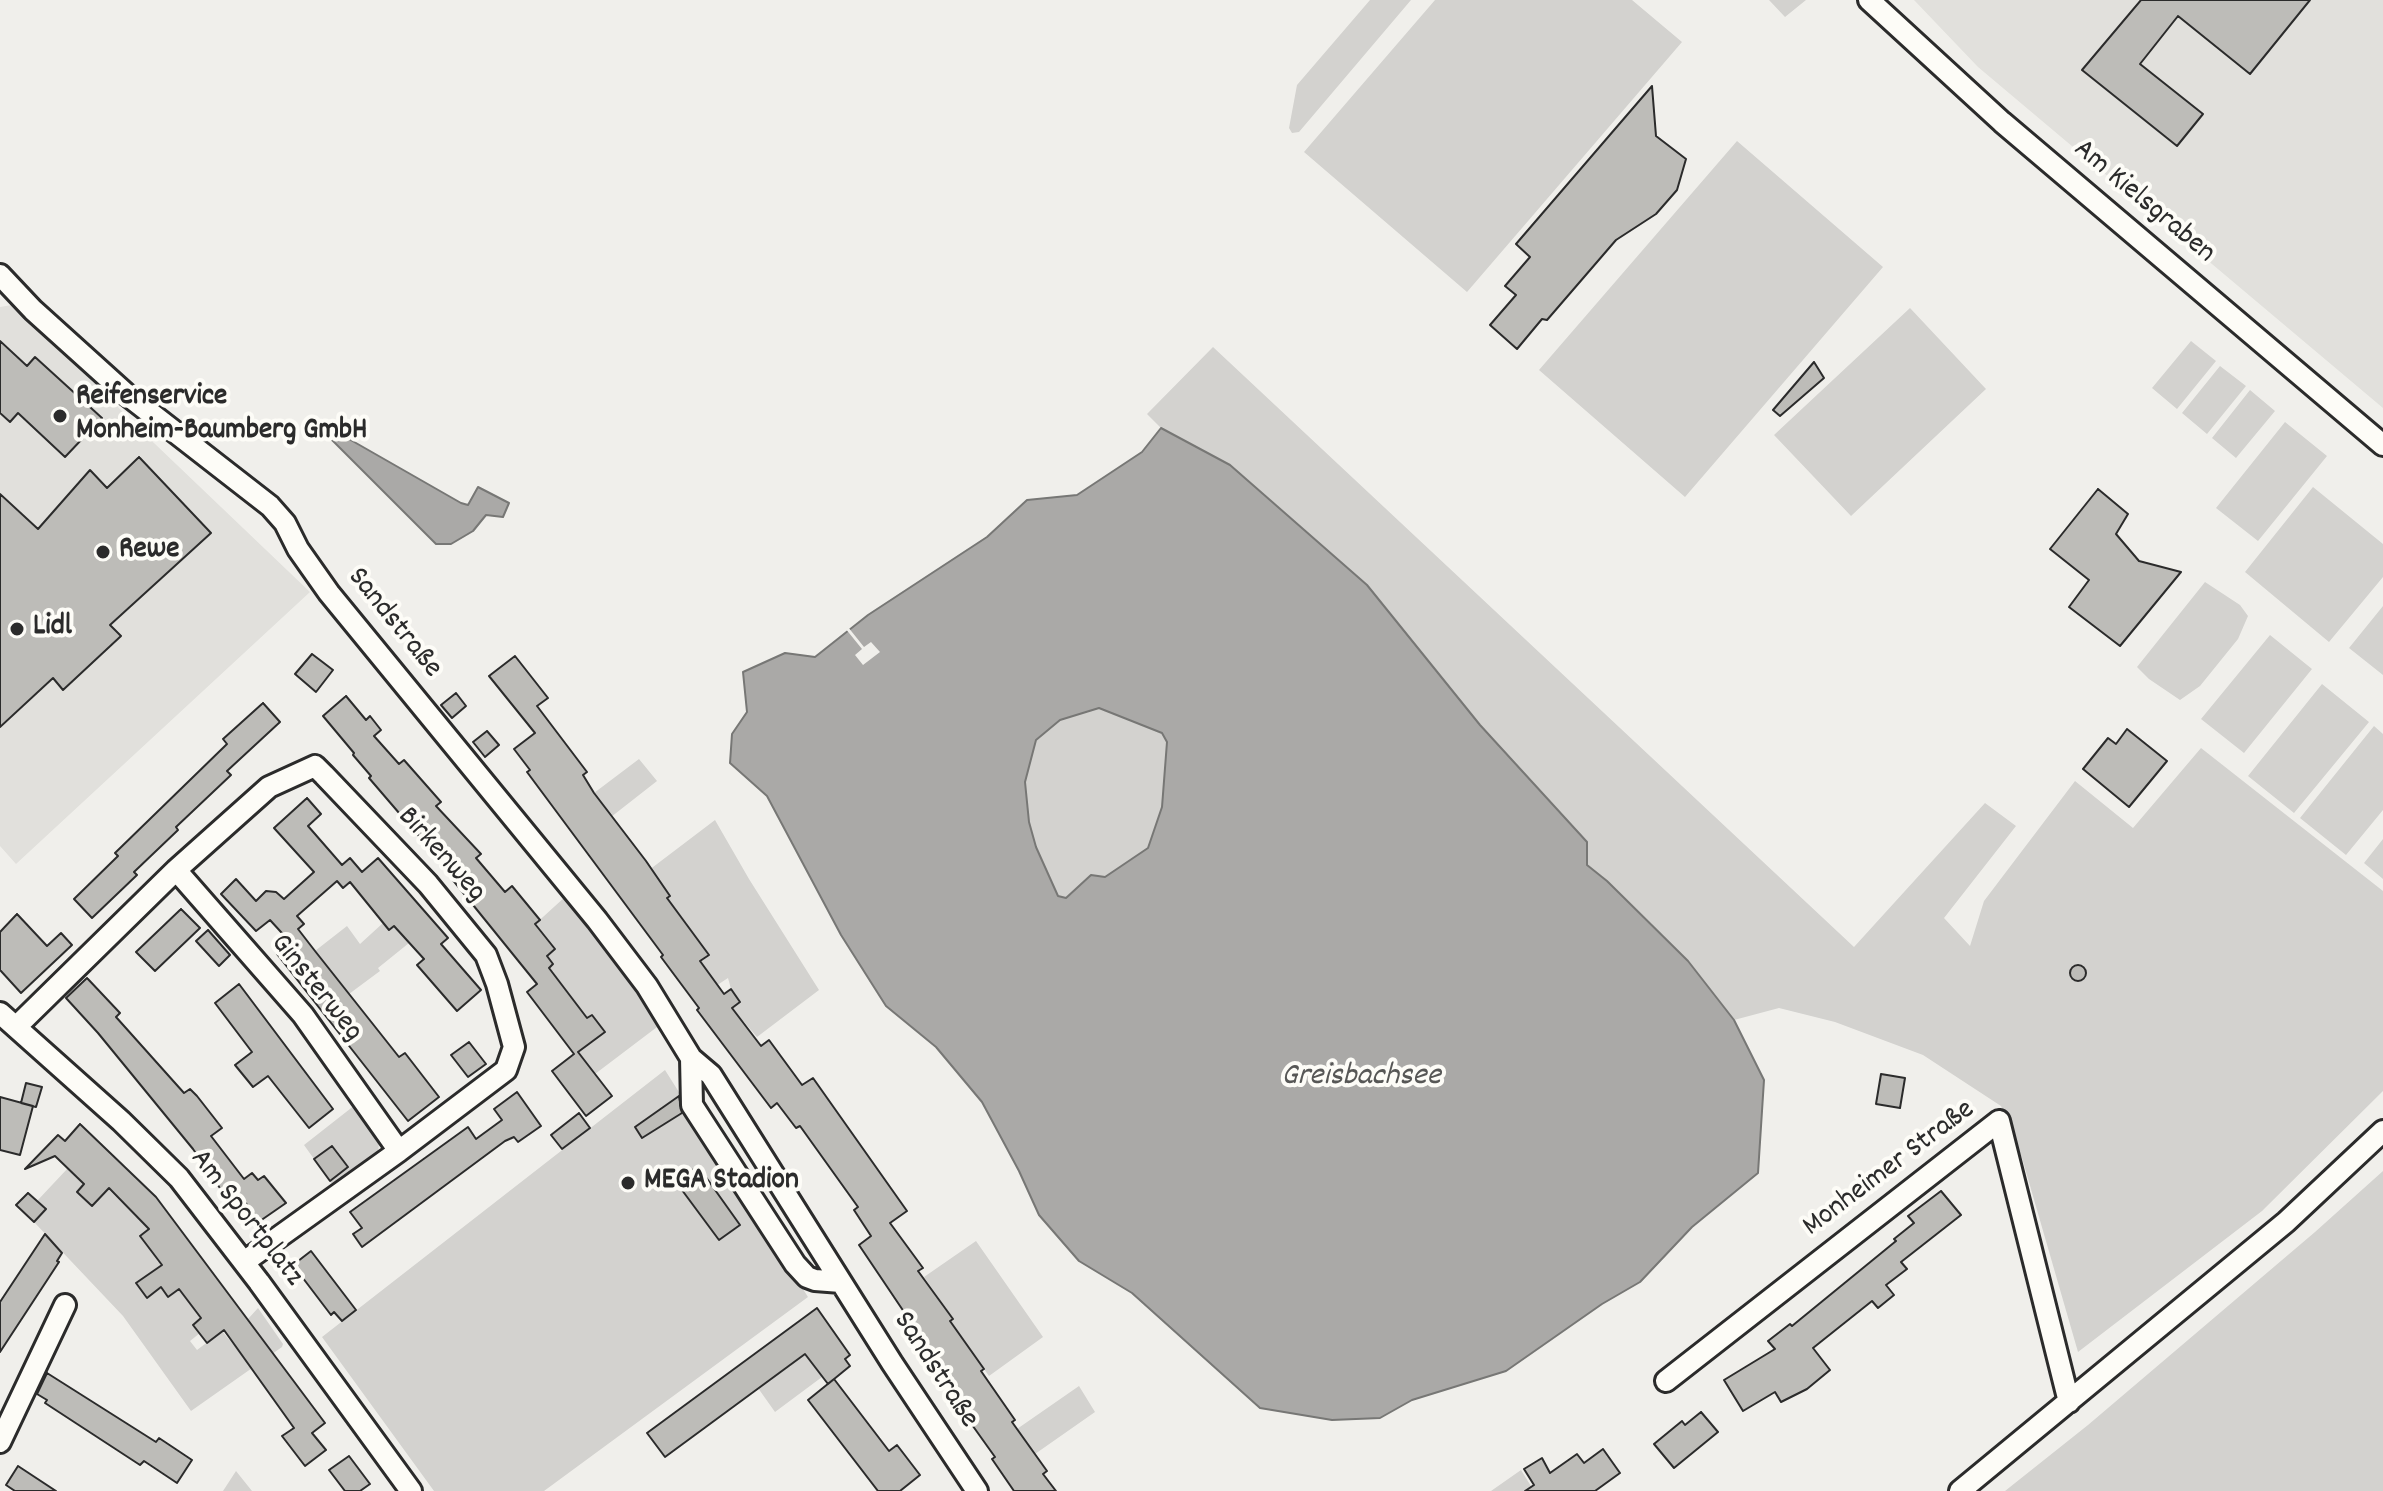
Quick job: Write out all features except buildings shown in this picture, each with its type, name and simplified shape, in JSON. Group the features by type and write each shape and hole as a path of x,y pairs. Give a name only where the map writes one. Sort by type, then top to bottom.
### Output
{"street":[{"name":"Am Kielsgraben","path":"1869,0 2002,122 2383,445"},
{"name":"Sandstraße","path":"0,275 33,310 126,394 270,506 285,523 298,549 329,593 597,920 647,986 691,1058 711,1075 977,1491"},
{"name":"Birkenweg","path":"8,1020 269,787 315,766 428,884 486,955 514,1047 506,1070 244,1262"},
{"name":"Ginsterweg","path":"176,870 303,1015 399,1151"},
{"name":"Am Sportplatz","path":"8,1020 121,1121 179,1178 411,1491"},
{"path":"691,1058 692,1105 795,1264 807,1277 841,1282"},
{"name":"Monheimer Straße","path":"1666,1381 1999,1121 2069,1402"},
{"path":"1960,1491 2286,1222 2383,1131"},
{"path":"0,1442 65,1305"}],"shaded area":[{"path":"1370,0 1411,0 1299,132 1292,133 1289,128 1297,85"},
{"path":"1435,0 1632,0 1682,42 1467,292 1304,152"},
{"path":"1769,0 1806,0 1785,17"},
{"path":"1914,0 2383,0 2383,408 1978,67"},
{"path":"1737,141 1883,267 1685,497 1539,370"},
{"path":"12,305 71,357 132,422 310,592 16,864 0,846 0,307"},
{"path":"1910,308 1986,389 1851,516 1774,435"},
{"path":"2191,341 2216,361 2177,409 2152,388"},
{"path":"1213,347 1854,947 1985,803 2016,826 1944,918 1970,946 1984,901 2075,781 2133,828 2201,748 2383,891 2383,1091 2262,1211 2078,1352 2022,1158 2001,1106 1923,1055 1835,1022 1779,1008 1734,1020 1688,961 1607,881 1586,865 1587,842 1480,725 1230,465 1161,428 1147,414"},
{"path":"2220,366 2246,386 2207,434 2182,413"},
{"path":"2250,390 2275,411 2236,458 2212,438"},
{"path":"2285,422 2327,456 2258,541 2216,508"},
{"path":"2313,487 2383,544 2383,577 2329,642 2245,572"},
{"path":"2205,582 2240,605 2248,616 2238,639 2200,686 2180,700 2137,667"},
{"path":"2383,606 2383,675 2349,648"},
{"path":"2270,635 2312,669 2244,753 2201,719"},
{"path":"2322,684 2369,722 2294,813 2248,776"},
{"path":"1099,708 1162,733 1167,742 1162,807 1148,848 1105,877 1091,875 1066,898 1058,896 1036,847 1029,822 1025,782 1036,740 1060,720"},
{"path":"2374,726 2383,734 2383,810 2346,855 2300,818"},
{"path":"639,759 657,781 611,817 594,793"},
{"path":"715,820 819,990 757,1037 732,1008 740,1001 731,989 728,978 693,1001 688,994 711,976 700,961 708,955 671,936 687,924 667,898 669,896 632,883"},
{"path":"2383,839 2383,879 2364,863"},
{"path":"566,896 615,955 661,1024 595,1074 577,1052 605,1031 592,1015 588,1018 585,1015 549,967 553,964 547,956 555,949 543,934 532,927"},
{"path":"383,923 389,930 394,925 409,943 378,968 380,971 349,994 315,951 347,926 360,944"},
{"name":"MEGA Stadion","path":"665,1070 808,1297 544,1491 434,1491 322,1337"},
{"path":"355,1105 379,1142 378,1154 335,1188 330,1181 348,1167 332,1146 314,1159 304,1145"},
{"path":"68,1168 84,1184 92,1205 108,1189 136,1217 155,1225 140,1236 162,1265 136,1284 147,1297 161,1287 169,1297 184,1286 197,1305 193,1308 201,1318 200,1333 190,1341 197,1350 222,1331 247,1361 268,1346 248,1319 258,1308 283,1344 282,1347 191,1411 123,1316 34,1222 45,1210 37,1201"},
{"path":"2383,1171 2383,1491 2005,1491 2088,1425"},
{"path":"976,1241 1043,1337 989,1376 955,1329 950,1321 953,1318 924,1277"},
{"path":"805,1354 822,1377 775,1412 758,1388"},
{"path":"1079,1386 1095,1412 1035,1454 1017,1429"},
{"path":"1521,1470 1534,1491 1491,1491"},
{"path":"236,1471 252,1491 223,1491"}],"water":[{"path":"328,427 461,503 468,505 478,487 509,503 503,517 486,515 473,531 451,544 436,544 323,431"},
{"name":"Greisbachsee","path":"1161,428 1230,465 1367,585 1480,725 1587,842 1587,865 1688,961 1734,1020 1764,1080 1758,1173 1692,1227 1640,1282 1602,1304 1506,1371 1412,1400 1380,1418 1332,1420 1260,1408 1132,1293 1079,1261 1039,1215 982,1102 936,1047 886,1006 841,935 767,796 730,763 732,734 747,712 743,672 785,653 815,657 868,615 987,537 1027,500 1077,495 1142,452","holes":["1099,708 1162,733 1167,742 1162,807 1148,848 1105,877 1091,875 1066,898 1058,896 1036,847 1029,822 1025,782 1036,740 1060,720"]}],"pier":[{"path":"848,627 864,647 871,642 880,652 863,665 855,655 862,649 845,628"}],"place":[{"name":"Reifenservice Monheim-Baumberg GmbH","path":"60,416"},
{"name":"Rewe","path":"103,552"},
{"name":"Lidl","path":"17,629"},
{"name":"MEGA Stadion","path":"628,1183"}]}
